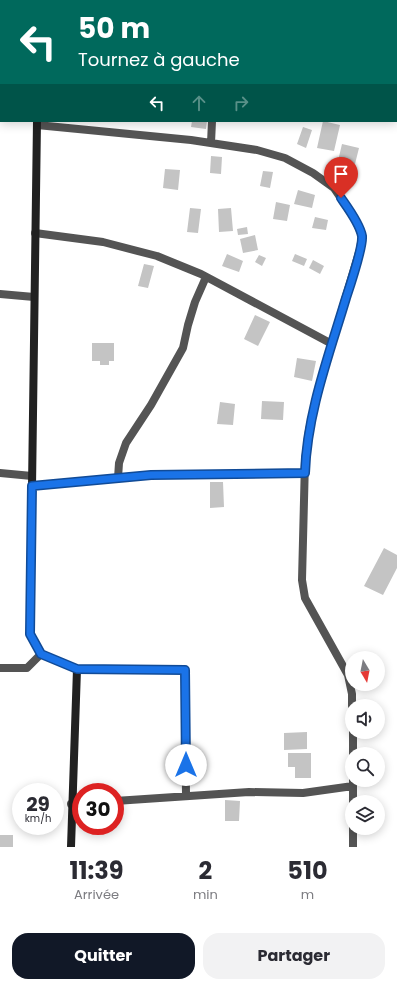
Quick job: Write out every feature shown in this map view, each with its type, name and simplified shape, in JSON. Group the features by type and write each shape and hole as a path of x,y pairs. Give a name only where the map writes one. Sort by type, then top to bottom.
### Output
{"street":[{"path":"211,143 212,122"},
{"path":"186,796 185,670 77,669 41,654 30,634 37,123 211,143 257,150 285,158 313,173 334,188 352,215 362,236 353,276 319,387 309,430 305,473 302,580 305,598 348,675 352,699"},
{"path":"35,233 103,242 158,256 206,277 332,344"},
{"path":"118,478 119,463 126,443 151,405 183,348 192,310 206,277"},
{"path":"0,294 34,297"},
{"path":"0,473 32,476"},
{"path":"32,486 151,475 305,473"},
{"path":"0,668 27,668 41,654"},
{"path":"73,783 77,669"},
{"path":"124,800 249,792 303,793 345,785"},
{"path":"71,847 72,804"},
{"path":"353,835 353,847"}],"building":[{"path":"192,122 207,122 206,129 191,127"},
{"path":"323,122 340,125 334,151 317,148"},
{"path":"303,127 312,130 306,148 297,144"},
{"path":"342,144 359,148 355,164 338,161"},
{"path":"211,156 222,157 221,174 210,173"},
{"path":"165,169 180,170 178,190 163,188"},
{"path":"263,171 273,172 270,188 260,186"},
{"path":"298,190 315,195 312,208 294,204"},
{"path":"276,202 290,205 287,221 273,219"},
{"path":"190,208 201,209 198,233 187,232"},
{"path":"231,208 233,231 219,232 218,209"},
{"path":"315,217 328,220 326,230 312,228"},
{"path":"247,227 248,234 238,235 237,229"},
{"path":"255,235 258,250 243,253 240,239"},
{"path":"227,254 243,261 239,272 222,266"},
{"path":"295,254 307,259 304,266 292,261"},
{"path":"259,255 266,258 262,266 255,262"},
{"path":"313,260 324,266 320,274 309,268"},
{"path":"144,264 154,266 148,288 138,286"},
{"path":"255,315 270,322 258,346 244,339"},
{"path":"92,343 114,343 114,361 109,361 109,365 100,365 100,361 92,361"},
{"path":"297,358 316,361 312,381 294,377"},
{"path":"262,401 284,402 283,420 261,419"},
{"path":"220,402 235,404 233,425 217,424"},
{"path":"210,482 223,482 224,507 210,508"},
{"path":"384,548 397,555 397,568 383,595 364,586"},
{"path":"307,732 307,749 284,750 284,733"},
{"path":"288,753 311,753 311,778 295,778 295,767 288,767"},
{"path":"225,800 240,801 239,821 225,821"},
{"path":"0,835 13,835 13,847 0,847"}],"route":[{"path":"186,765 185,670 77,669 41,654 30,634 32,486 151,475 305,473 309,430 319,387 353,276 362,236 349,209 341,198"}]}
